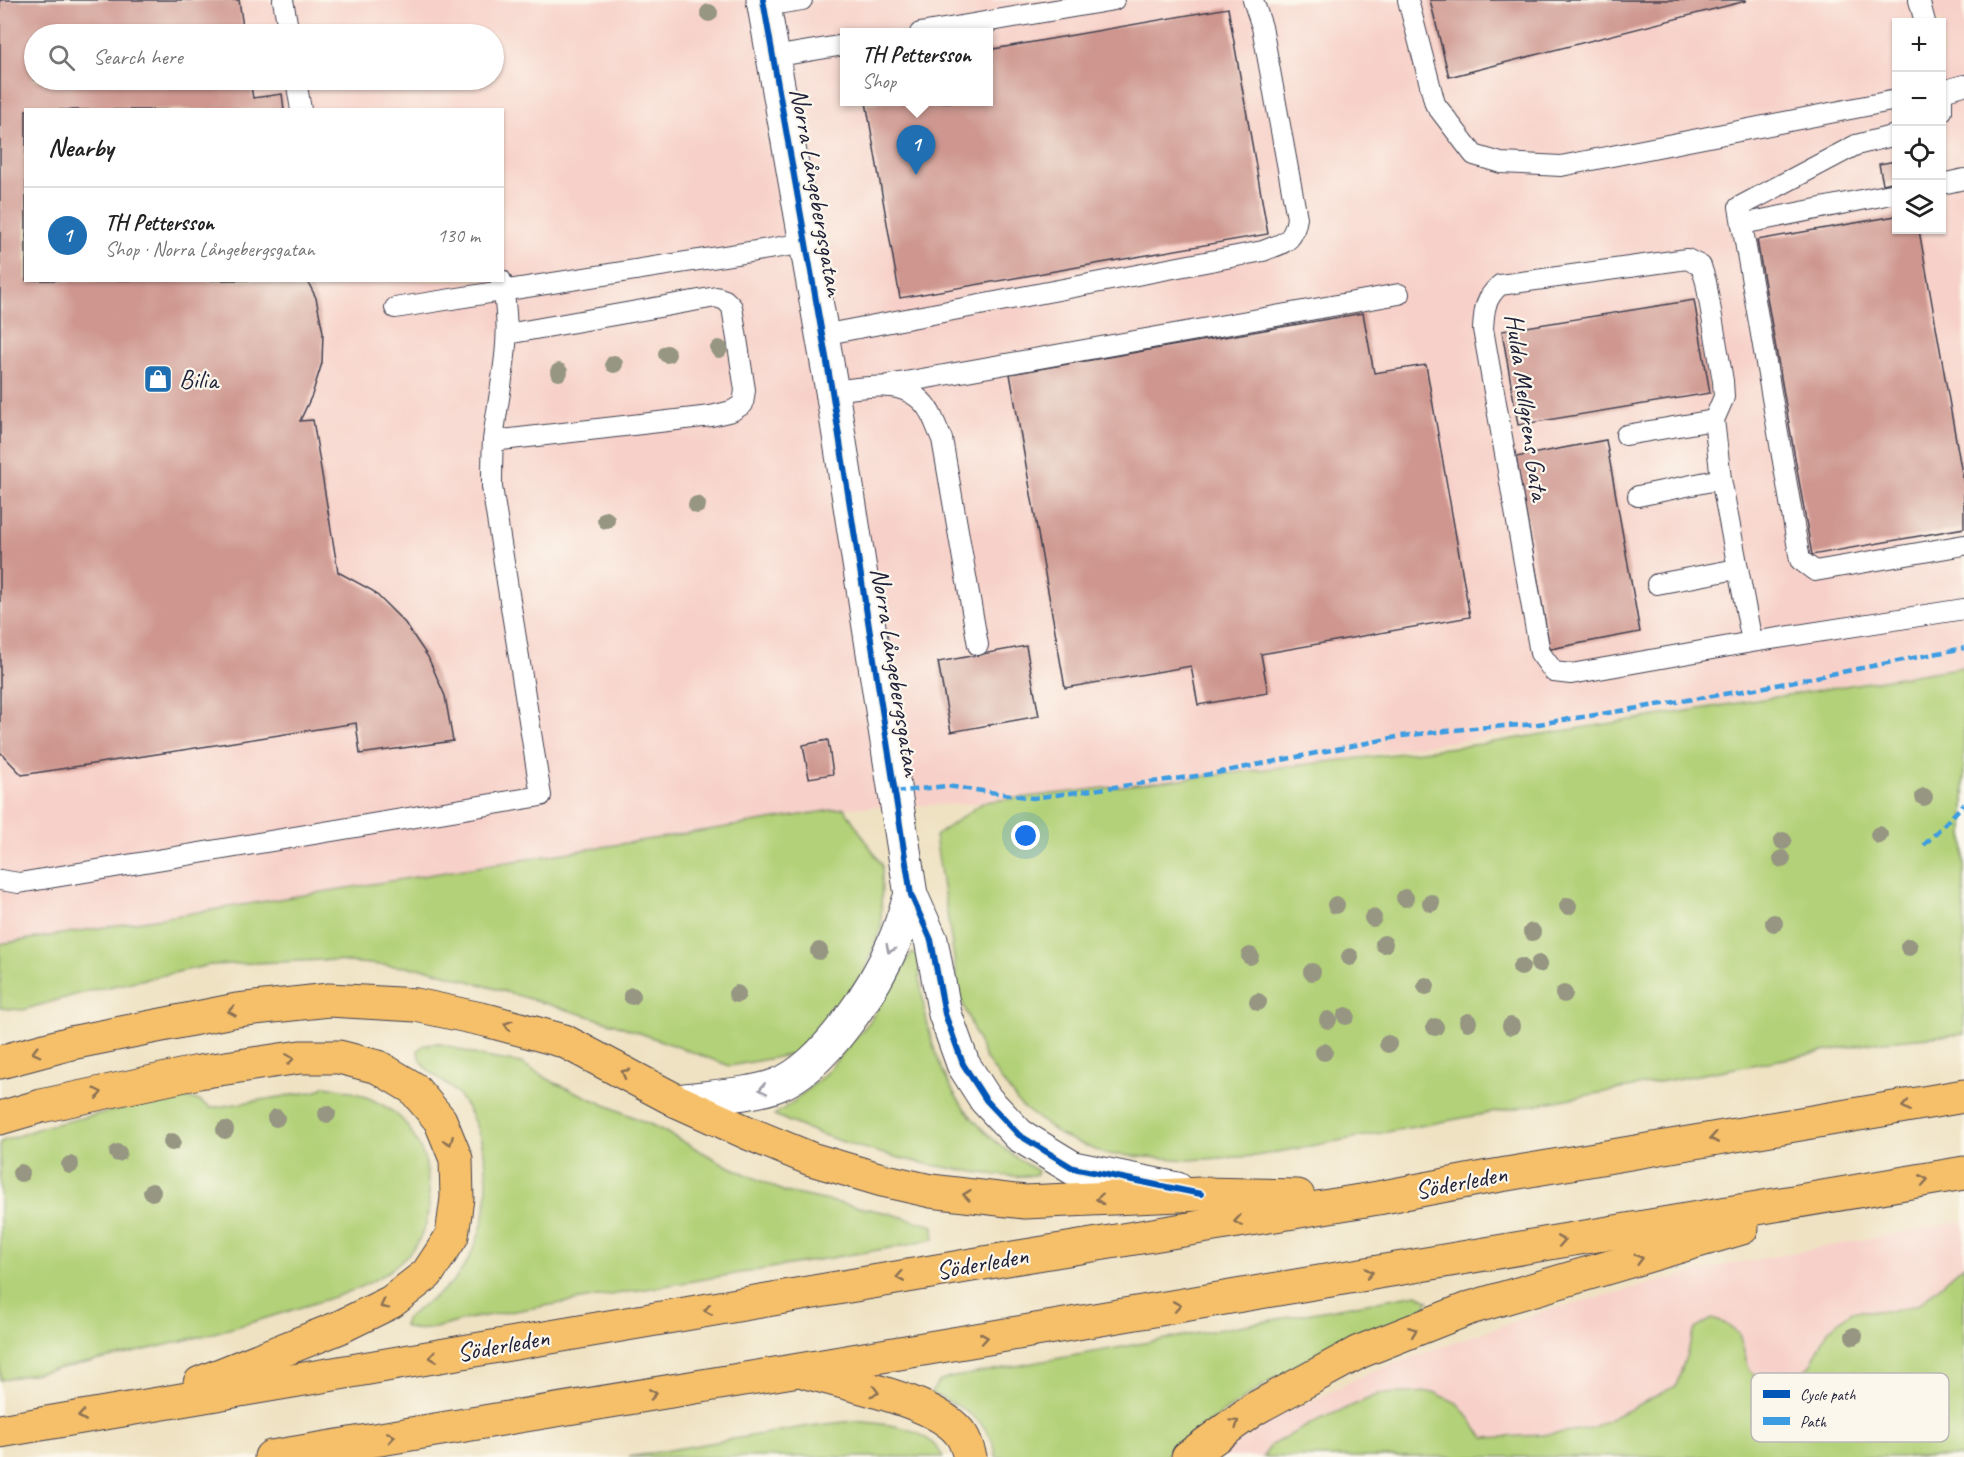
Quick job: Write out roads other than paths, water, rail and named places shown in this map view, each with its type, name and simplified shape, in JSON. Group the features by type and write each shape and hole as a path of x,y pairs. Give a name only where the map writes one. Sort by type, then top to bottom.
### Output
{"highway":[{"path":"0,1062 71,1043 237,1010 329,1000 416,1005 490,1020 564,1041 677,1101 811,1159 882,1180 931,1191 1024,1202 1201,1194 1378,1198"},
{"path":"0,1118 41,1106 199,1072 300,1057 339,1057 378,1067 413,1088 440,1120 456,1159 457,1198 452,1236 427,1274 391,1302 338,1328 140,1407"},
{"name":"Söderleden","path":"0,1431 1378,1198 1964,1096"},
{"path":"271,1457 1964,1173"},
{"path":"1188,1457 1254,1409 1359,1352 1470,1308 1884,1187"},
{"path":"799,1370 916,1404 948,1422 962,1435 970,1457"}],"street":[{"name":"Norra Långebergsgatan","path":"763,3 832,391 911,895 931,940 945,1014 963,1064 986,1100 1018,1136 1073,1168 1201,1194"},
{"name":"Norra Långebergsgatan","path":"677,1101 777,1086 800,1073 824,1049 859,1006 894,943 911,895"}],"lane":[{"path":"283,0 287,24"},
{"path":"763,3 802,0"},
{"path":"949,28 1114,0"},
{"path":"822,335 1263,251 1286,242 1294,233 1297,218 1262,27 1253,0"},
{"path":"1408,0 1435,104 1474,155 1501,163 1561,166 1892,101"},
{"path":"1919,0 1924,18"},
{"path":"773,57 840,46"},
{"path":"1946,89 1964,85"},
{"path":"298,90 301,108"},
{"path":"1892,136 1856,144 1739,207 1800,560 1815,571 1964,545"},
{"path":"1946,183 1964,179"},
{"path":"1742,224 1892,194"},
{"path":"395,308 502,286 806,243"},
{"name":"Hulda Mellgrens Gata","path":"1752,642 1721,479 1714,420 1724,397 1723,381 1707,282 1701,266 1687,259 1500,285 1491,293 1484,308 1483,329 1540,653 1554,672 1571,674 1752,642 1964,609"},
{"path":"0,880 19,883 541,796 492,487 493,441 506,364 507,334 502,286"},
{"path":"832,391 888,385 1399,294"},
{"path":"493,441 711,416 732,411 742,404 745,390 732,307 725,300 716,297 507,334"},
{"path":"888,385 910,392 927,408 942,439 978,645"},
{"path":"1626,435 1714,420"},
{"path":"1638,496 1721,479"},
{"path":"1657,584 1737,569"}],"place":[{"name":"TH Pettersson","path":"916,175"},
{"name":"Bilia","path":"158,379"}]}
